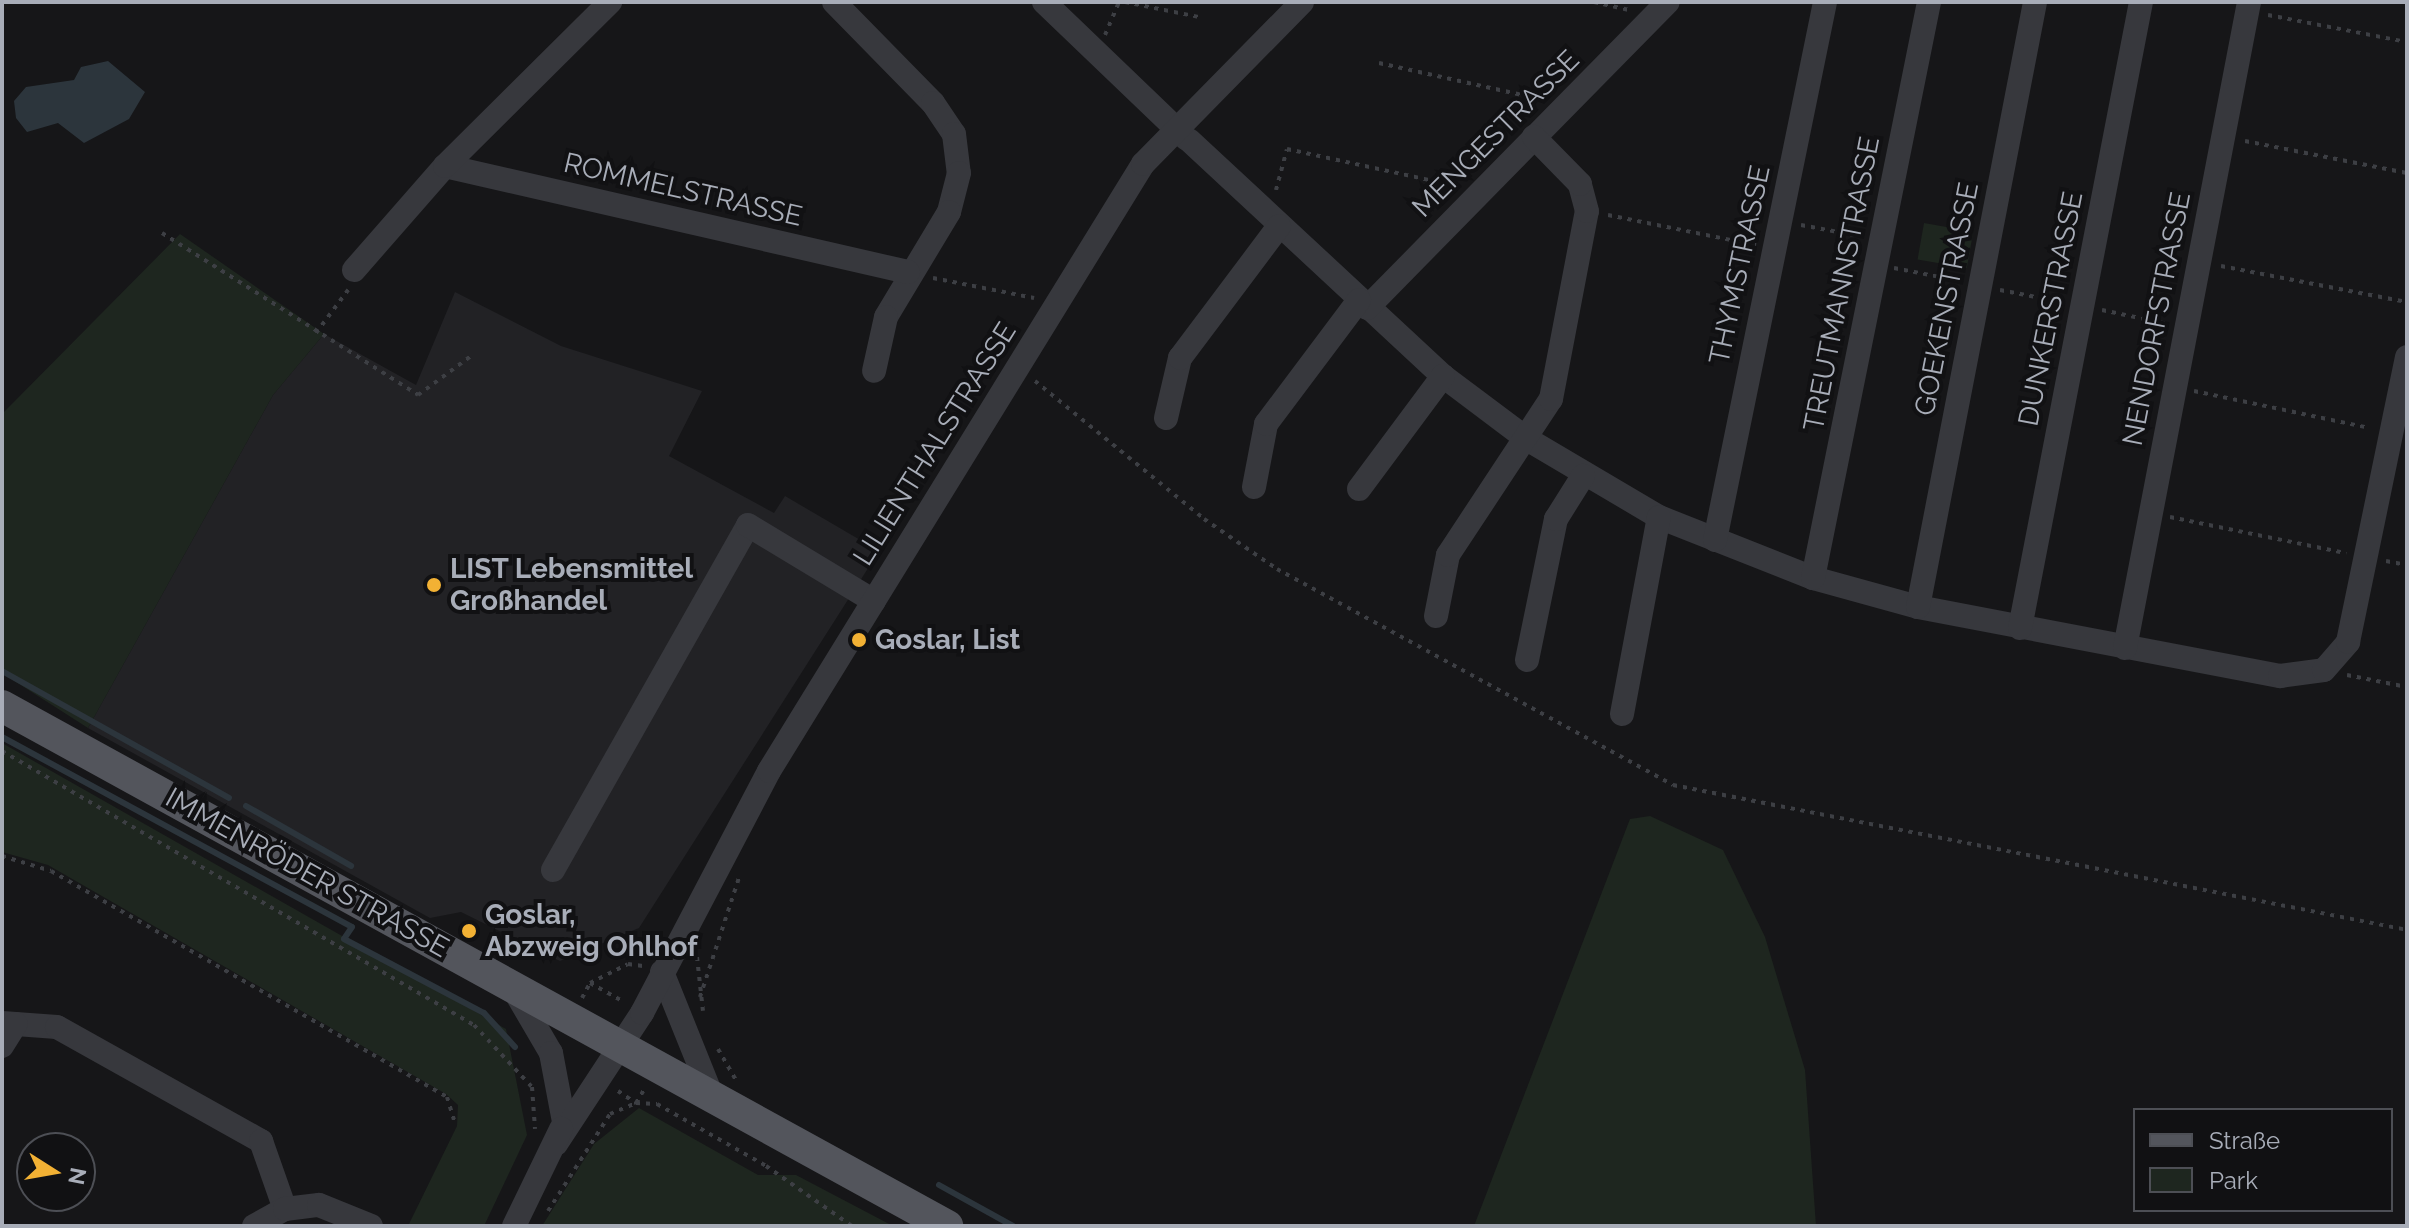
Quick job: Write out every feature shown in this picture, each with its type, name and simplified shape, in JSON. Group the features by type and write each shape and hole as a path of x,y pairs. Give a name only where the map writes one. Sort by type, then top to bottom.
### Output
{"main road":[{"name":"IMMENRÖDER STRASSE","path":"2,706 512,986 715,1102 947,1226"}],"street":[{"path":"354,270 445,166 610,2"},
{"path":"834,2 933,103 954,134 959,173 949,212 908,272 886,317 874,371"},
{"path":"1044,2 1363,304 1443,376 1527,439 1583,476 1659,517 1813,578 1918,607 2280,676 2324,670 2348,642 2407,357"},
{"name":"LILIENTHALSTRASSE","path":"514,1226 552,1136 615,1044 874,601 1143,164 1175,127 1302,2"},
{"name":"THYMSTRASSE","path":"1715,540 1825,2"},
{"name":"TREUTMANNSTRASSE","path":"1813,578 1929,2"},
{"name":"GOEKENSTRASSE","path":"1918,607 2035,2"},
{"name":"DUNKERSTRASSE","path":"2020,628 2141,2"},
{"name":"NENDORFSTRASSE","path":"2125,648 2248,6"},
{"name":"MENGESTRASSE","path":"1254,487 1266,424 1363,304 1481,191 1661,9"},
{"path":"1436,616 1448,555 1551,399 1587,211 1580,184 1534,137"},
{"name":"ROMMELSTRASSE","path":"445,166 908,272"},
{"path":"1166,418 1180,358 1274,222"},
{"path":"1359,489 1443,376"},
{"path":"1527,660 1556,519 1583,476"},
{"path":"1622,714 1659,517"},
{"path":"553,870 748,525 874,601"},
{"path":"663,965 715,1102"},
{"path":"512,986 551,1053 552,1136"},
{"path":"2,1046 9,1023 57,1027 261,1141 285,1209"},
{"path":"254,1226 285,1209 319,1205 371,1226"}],"path":[{"path":"1100,55 1115,26 1122,2 1199,17"},
{"path":"1594,2 1661,9"},
{"path":"2248,6 2407,42"},
{"path":"1379,63 1566,105"},
{"path":"2223,137 2407,173"},
{"path":"1274,222 1287,149 1481,191"},
{"path":"1587,211 1774,249"},
{"path":"1780,221 1980,286 2186,327"},
{"path":"162,233 418,395 471,356"},
{"path":"2199,262 2407,302"},
{"path":"316,333 354,283 354,270"},
{"path":"908,272 1041,300"},
{"path":"1018,367 1204,519 1277,569 1673,785 2407,930"},
{"path":"2175,388 2392,433"},
{"path":"2151,513 2407,565"},
{"path":"2324,670 2407,687"},
{"path":"2,751 474,1025 515,1062 532,1087 552,1136"},
{"path":"2,856 60,876 447,1097 455,1123"},
{"path":"700,997 742,869"},
{"path":"590,983 628,964 663,965"},
{"path":"715,1044 736,1075 747,1119"},
{"path":"538,1226 610,1114 636,1103 657,1104 752,1158 852,1226"}],"shaded area":[{"path":"108,61 145,92 129,119 84,143 58,123 27,132 16,118 14,101 26,87 74,80 81,67"},
{"path":"455,292 561,346 702,391 669,456 774,513 785,496 879,551 639,928 560,961 461,912 430,918 88,728 273,395 324,334 416,385"}],"green space":[{"path":"1924,223 1973,232 1967,268 1918,259"},
{"path":"180,234 324,334 273,395 88,728 2,673 2,414"},
{"path":"2,743 506,1029 527,1135 484,1226 408,1226 457,1126 458,1105 446,1094 48,865 2,852"},
{"path":"1650,816 1723,850 1765,937 1805,1070 1816,1226 1474,1226 1630,819"},
{"path":"639,1108 758,1175 796,1175 893,1226 542,1226 594,1144"}],"waterway":[{"path":"2,671 229,798"},
{"path":"2,737 352,927 344,939 484,1013 515,1047"},
{"path":"246,806 351,866"},
{"path":"939,1185 1013,1226"}],"place":[{"name":"LIST Lebensmittel Großhandel","path":"434,585"},
{"name":"Goslar, List","path":"859,640"},
{"name":"Goslar, Abzweig Ohlhof","path":"469,931"}]}
